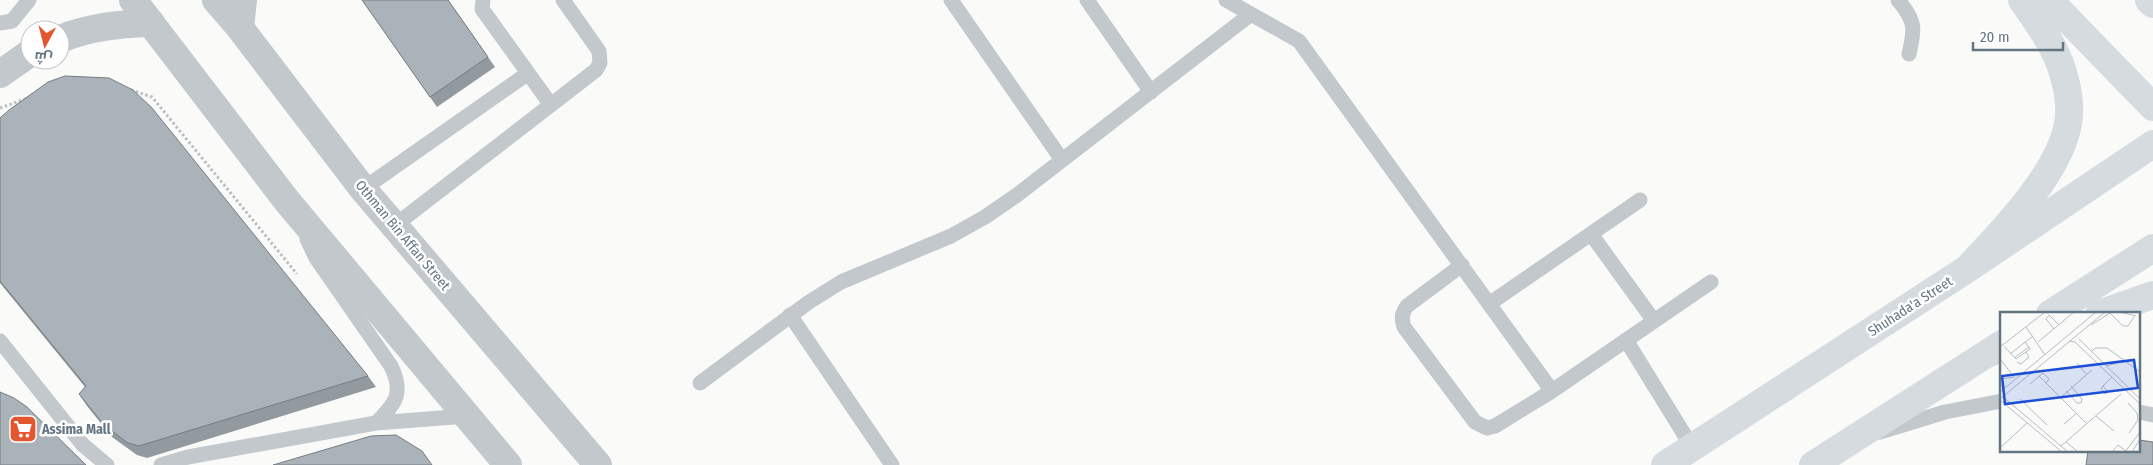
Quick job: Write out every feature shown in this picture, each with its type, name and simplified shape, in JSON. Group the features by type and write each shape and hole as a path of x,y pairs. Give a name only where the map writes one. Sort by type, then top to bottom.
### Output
{"main road":[{"path":"1966,270 2008,226 2031,196 2060,149 2069,122 2069,104 2063,72 2045,36 2022,0"},
{"path":"2049,0 2153,107"},
{"path":"2149,0 2153,4"},
{"name":"Shuhada'a Street","path":"1665,465 1966,270 2153,144"},
{"path":"2053,312 2153,248"},
{"path":"2105,312 2153,295"},
{"path":"1813,465 1997,348"}],"street":[{"path":"132,0 287,201 508,465"},
{"name":"Othman Bin Affan Street","path":"216,0 240,28 363,189 598,465"},
{"path":"240,28 243,0"},
{"path":"70,36 94,28 122,24 151,23"},
{"path":"0,74 20,60"}],"lane":[{"path":"0,22 12,22 29,0"},
{"path":"483,0 482,9 551,105"},
{"path":"394,226 596,70 600,63 599,51 564,0"},
{"path":"951,0 1062,160"},
{"path":"1087,0 1151,92"},
{"path":"1226,0 1299,41 1552,390"},
{"path":"1898,0 1911,16 1914,26 1910,54"},
{"path":"700,383 790,315 841,282 951,236 985,217 1251,14"},
{"path":"363,189 527,74"},
{"path":"1489,304 1640,200"},
{"path":"287,201 316,258 391,366 399,382 392,407 376,423"},
{"path":"1591,234 1654,321"},
{"path":"1462,266 1407,306 1402,313 1404,326 1480,427 1487,428 1495,426 1552,390 1712,282"},
{"path":"790,315 892,465"},
{"path":"1626,340 1692,447"},
{"path":"0,342 83,445 107,465"},
{"path":"1850,441 1945,412 2000,402"},
{"path":"2140,412 2153,415"},
{"path":"161,465 188,457 376,423 467,416"}],"path":[{"path":"127,89 152,97 302,282"},
{"path":"0,108 36,95"}],"building":[{"path":"362,0 448,0 488,57 430,97"},
{"path":"65,76 109,78 133,90 152,108 368,376 139,446 128,443 104,425 79,394 86,386 0,281 0,118 48,82"},
{"name":"Assima Mall","path":"0,392 14,398 27,407 86,465 0,465"},
{"path":"396,435 422,451 432,465 273,465 371,436"},
{"path":"2140,440 2153,442 2153,465 2086,465 2088,452 2140,452"}],"place":[{"name":"Assima Mall","path":"23,429"}]}
